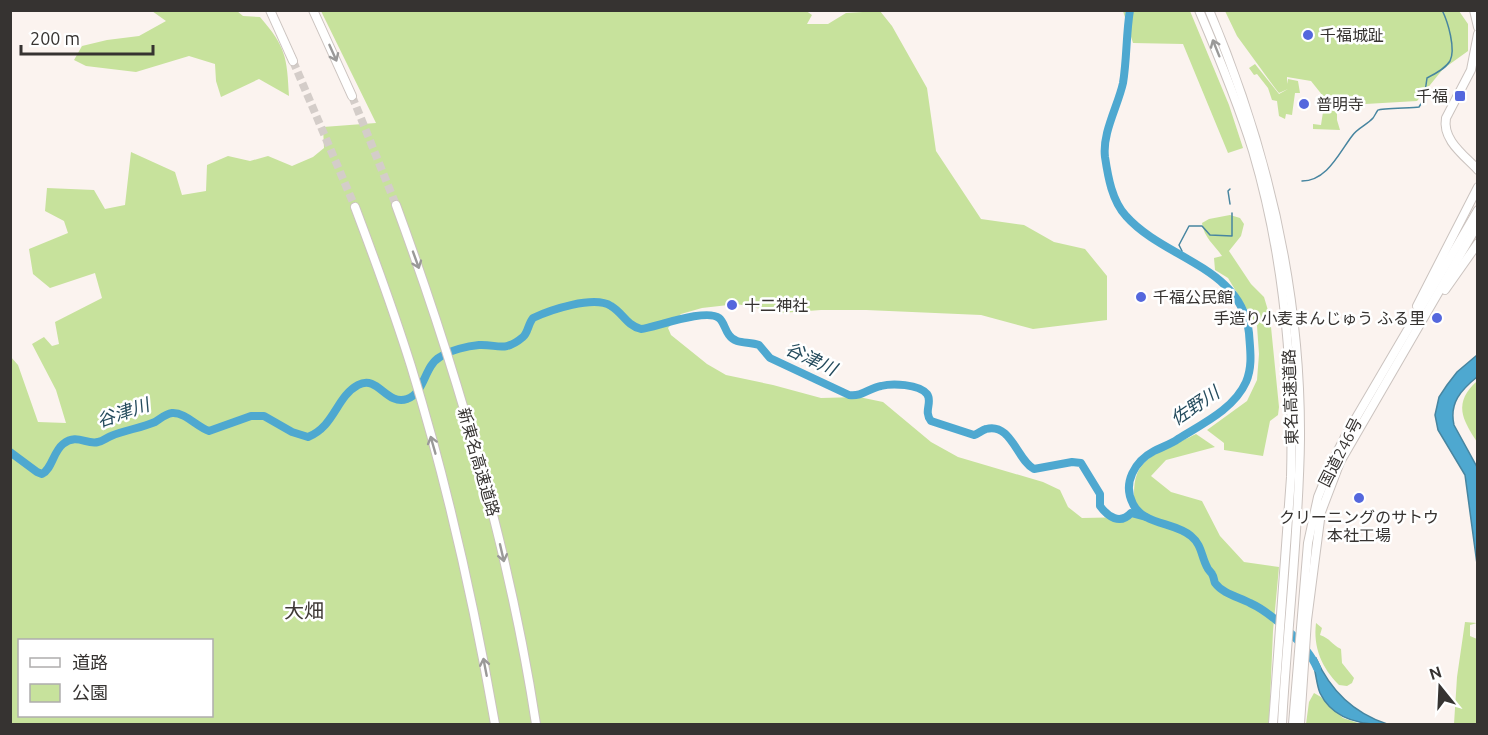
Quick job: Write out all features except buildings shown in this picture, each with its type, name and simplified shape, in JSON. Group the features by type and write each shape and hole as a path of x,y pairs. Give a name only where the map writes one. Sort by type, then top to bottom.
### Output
{"highway":[{"path":"270,10 293,61"},
{"path":"313,10 352,96"},
{"name":"東名高速道路","path":"1199,10 1229,82 1253,153 1266,204 1281,281 1287,338 1292,436 1273,724"},
{"name":"東名高速道路","path":"1209,10 1232,65 1260,148 1280,227 1296,344 1300,440 1282,724"},
{"path":"1382,376 1394,348 1478,186"},
{"name":"新東名高速道路","path":"396,205 435,316 483,476 514,603 536,724"},
{"path":"355,207 411,367 448,502 478,631 495,724"},
{"name":"国道246号","path":"1293,724 1298,697 1308,543 1318,497 1333,459 1478,210"},
{"name":"国道246号","path":"1304,618 1321,512 1340,462 1478,224"},
{"path":"1418,326 1478,243"},
{"name":"国道246号","path":"1298,697 1300,724"}],"main road":[{"path":"1474,10 1478,27"},
{"path":"1478,34 1471,70 1446,118 1445,127 1449,140 1478,170"}],"green space":[{"path":"805,10 812,15 807,24 828,24 846,13 880,11 892,26 927,88 936,151 981,219 1024,225 1054,242 1085,249 1107,276 1107,320 1033,329 981,315 866,310 781,313 737,304 702,308 681,314 668,328 671,335 707,364 726,375 821,398 859,397 883,402 931,442 958,457 1043,482 1060,490 1068,507 1082,518 1134,517 1135,484 1141,467 1154,455 1196,434 1215,447 1166,460 1151,476 1171,492 1202,501 1220,536 1244,562 1279,567 1273,631 1269,724 11,724 10,356 18,365 38,422 66,423 56,390 32,344 44,337 52,346 59,344 55,322 102,298 95,273 50,288 33,274 29,249 68,233 64,221 45,211 47,188 94,190 105,209 125,205 131,152 175,172 182,195 206,191 207,165 228,156 250,161 268,156 292,166 313,157 324,148 323,127 376,123 321,11"},
{"path":"152,11 237,11 243,16 260,17 284,53 289,96 259,79 221,97 216,81 215,64 189,56 136,72 86,66 74,60 82,46 139,36 166,21"},
{"path":"1123,11 1190,11 1229,105 1243,148 1228,153 1183,44 1133,43"},
{"path":"1225,11 1459,11 1468,24 1468,51 1443,69 1417,101 1331,106 1311,81 1287,77 1287,84 1288,79 1298,81 1300,93 1295,93 1292,115 1286,114 1285,119 1279,116 1277,101 1272,100 1268,88 1249,68 1255,64 1279,94 1288,89 1279,93 1237,36"},
{"path":"1318,106 1337,110 1340,130 1313,129 1313,124 1321,125 1323,112 1317,110"},
{"path":"1230,215 1240,218 1244,224 1241,236 1229,251 1251,284 1264,297 1270,317 1279,407 1278,415 1270,421 1263,456 1224,450 1224,443 1207,430 1247,401 1257,380 1259,354 1257,326 1228,278 1215,270 1214,258 1222,256 1207,237 1202,223 1209,219"},
{"path":"1477,381 1477,442 1467,426 1462,404 1469,389"},
{"path":"1465,622 1477,623 1470,625 1470,636 1477,639 1477,724 1454,724 1457,677"},
{"path":"1316,623 1322,628 1320,635 1341,649 1342,663 1354,678 1347,686 1339,685 1323,665 1317,649"},
{"path":"1314,693 1343,718 1361,724 1306,724 1309,702"}],"water":[{"path":"1477,355 1477,377 1458,398 1453,417 1454,425 1477,467 1477,564 1465,475 1438,430 1435,415 1439,397 1447,385 1457,372"},
{"path":"1316,658 1328,680 1344,699 1364,714 1387,724 1358,722 1332,709 1320,693 1312,660"}],"waterway":[{"name":"佐野川","path":"1130,10 1123,83 1108,129 1105,148 1111,188 1121,210 1142,231 1217,278 1232,293 1243,311 1249,333 1250,358 1250,370 1241,392 1226,408 1207,421 1147,455 1132,473 1130,496 1133,504 1144,516 1177,528 1191,536 1197,543 1218,587 1259,608 1278,622 1298,640 1317,668"},
{"path":"1302,181 1319,176 1332,165 1354,133 1371,120 1378,110 1419,107 1424,99 1427,78 1445,66 1452,56 1447,21 1442,10"},
{"path":"1230,189 1228,191 1230,204"},
{"path":"1180,255 1182,251 1179,245 1189,226 1202,226 1210,235 1232,236 1232,213"},
{"name":"谷津川","path":"10,452 42,474 60,447 68,441 77,439 100,442 116,434 155,422 172,413 182,415 209,431 251,416 264,416 292,432 308,437 324,426 345,397 358,385 371,384 393,398 407,399 418,391 435,361 444,355 475,346 511,345 525,335 533,318 561,308 594,302 611,306 632,325 641,329 703,315 719,318 729,335 735,340 759,345 770,358 849,395 858,395 886,385 918,388 929,397 928,414 931,421 974,435 986,429 995,428 1002,431 1034,469 1072,462 1081,463 1100,494 1100,506 1107,513 1118,519 1123,519 1131,513 1146,517"}],"tunnel":[{"path":"293,61 355,207"},
{"path":"352,96 396,205"}],"place":[{"name":"千福城趾","path":"1308,35"},
{"name":"千福","path":"1460,96"},
{"name":"普明寺","path":"1304,104"},
{"name":"千福公民館","path":"1141,297"},
{"name":"十二神社","path":"732,305"},
{"name":"手造り小麦まんじゅう ふる里","path":"1437,318"},
{"name":"クリーニングのサトウ 本社工場","path":"1359,498"}],"district":[{"name":"大畑","path":"304,611"}]}
